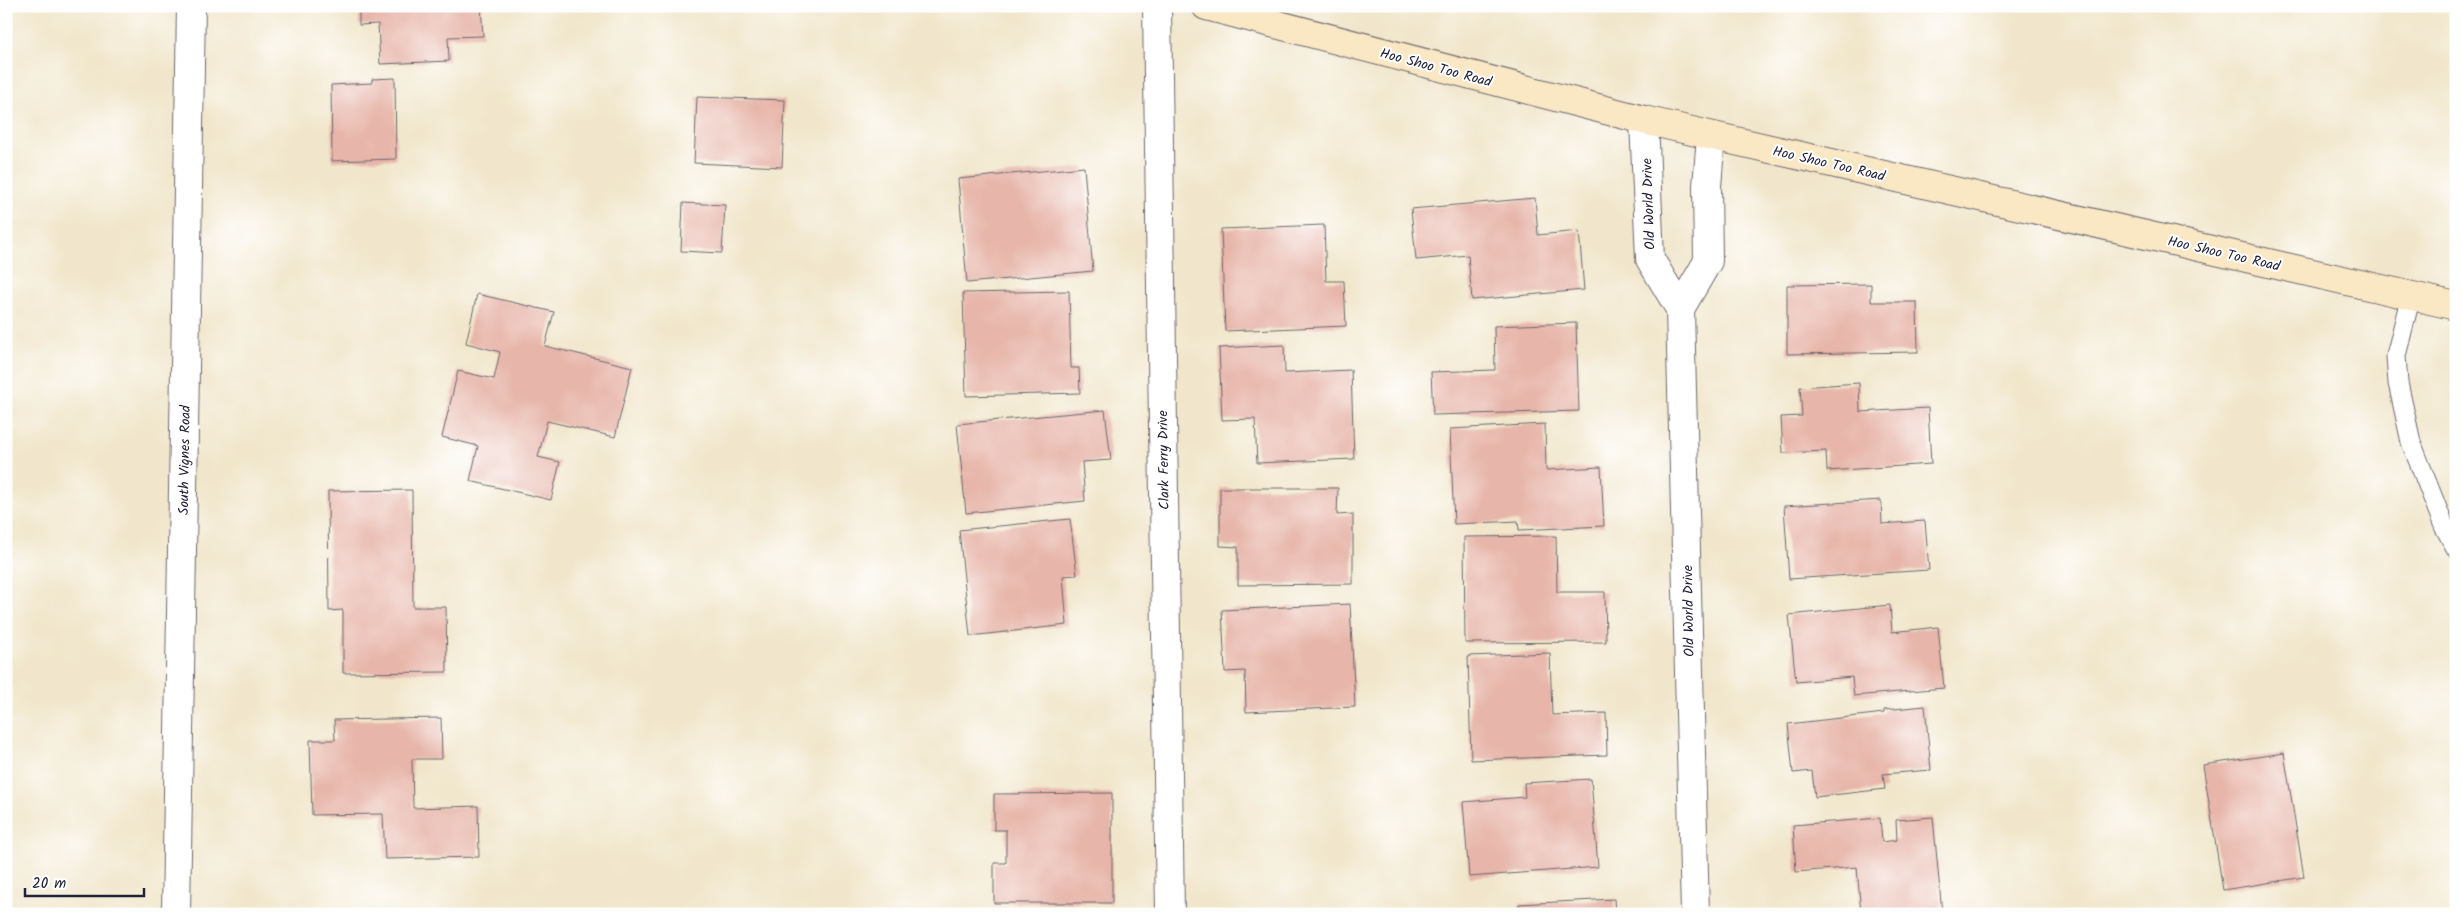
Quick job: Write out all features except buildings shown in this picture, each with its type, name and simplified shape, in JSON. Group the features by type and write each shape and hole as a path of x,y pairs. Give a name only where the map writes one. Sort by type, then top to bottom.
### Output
{"street":[{"name":"South Vignes Road","path":"176,914 191,6"},
{"name":"Clark Ferry Drive","path":"1156,6 1170,914"},
{"name":"Hoo Shoo Too Road","path":"1206,6 1644,120 2456,306"},
{"name":"Old World Drive","path":"1644,120 1650,259 1680,309 1695,914"},
{"path":"1680,309 1708,262 1707,186 1711,136"}],"lane":[{"path":"2411,295 2396,356 2398,384 2411,442 2444,526 2456,548"}]}
